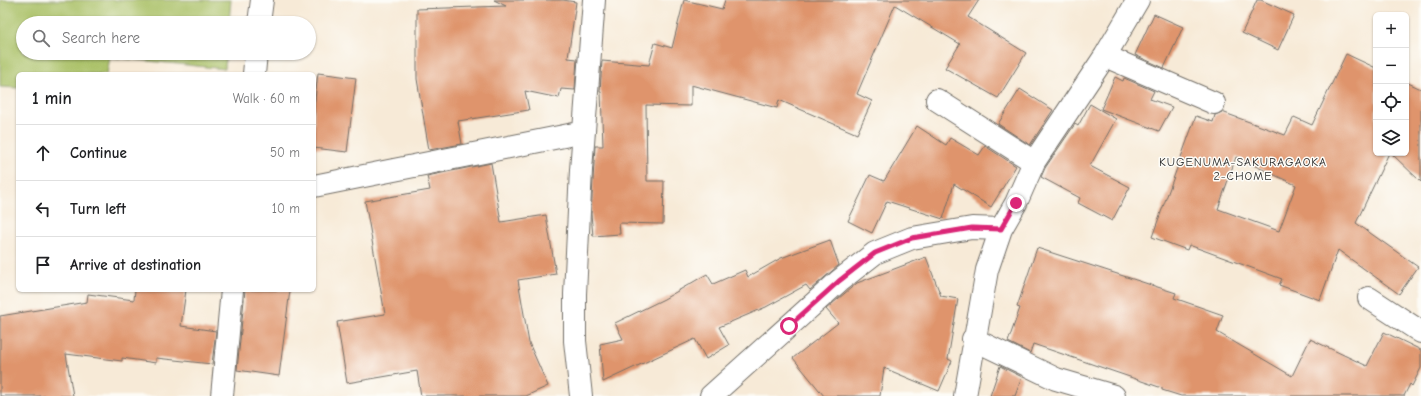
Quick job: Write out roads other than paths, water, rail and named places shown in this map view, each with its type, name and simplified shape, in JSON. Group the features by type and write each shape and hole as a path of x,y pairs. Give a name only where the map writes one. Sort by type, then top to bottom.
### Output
{"street":[{"path":"260,16 262,0"},
{"path":"581,396 575,341 575,294 584,132 594,0"},
{"path":"964,396 987,270 1001,229 1016,203 1034,162 1105,56 1135,1"},
{"path":"1105,56 1214,103"},
{"path":"254,72 255,60"},
{"path":"936,100 1034,162"},
{"path":"316,186 584,132"},
{"path":"711,396 839,281 875,253 912,238 972,228 1001,229"},
{"path":"222,396 232,292"},
{"path":"1369,298 1420,329"},
{"path":"974,340 1056,379 1114,396"}],"district":[{"name":"KUGENUMA-SAKURAGAOKA 2-CHOME","path":"1243,169"}]}
